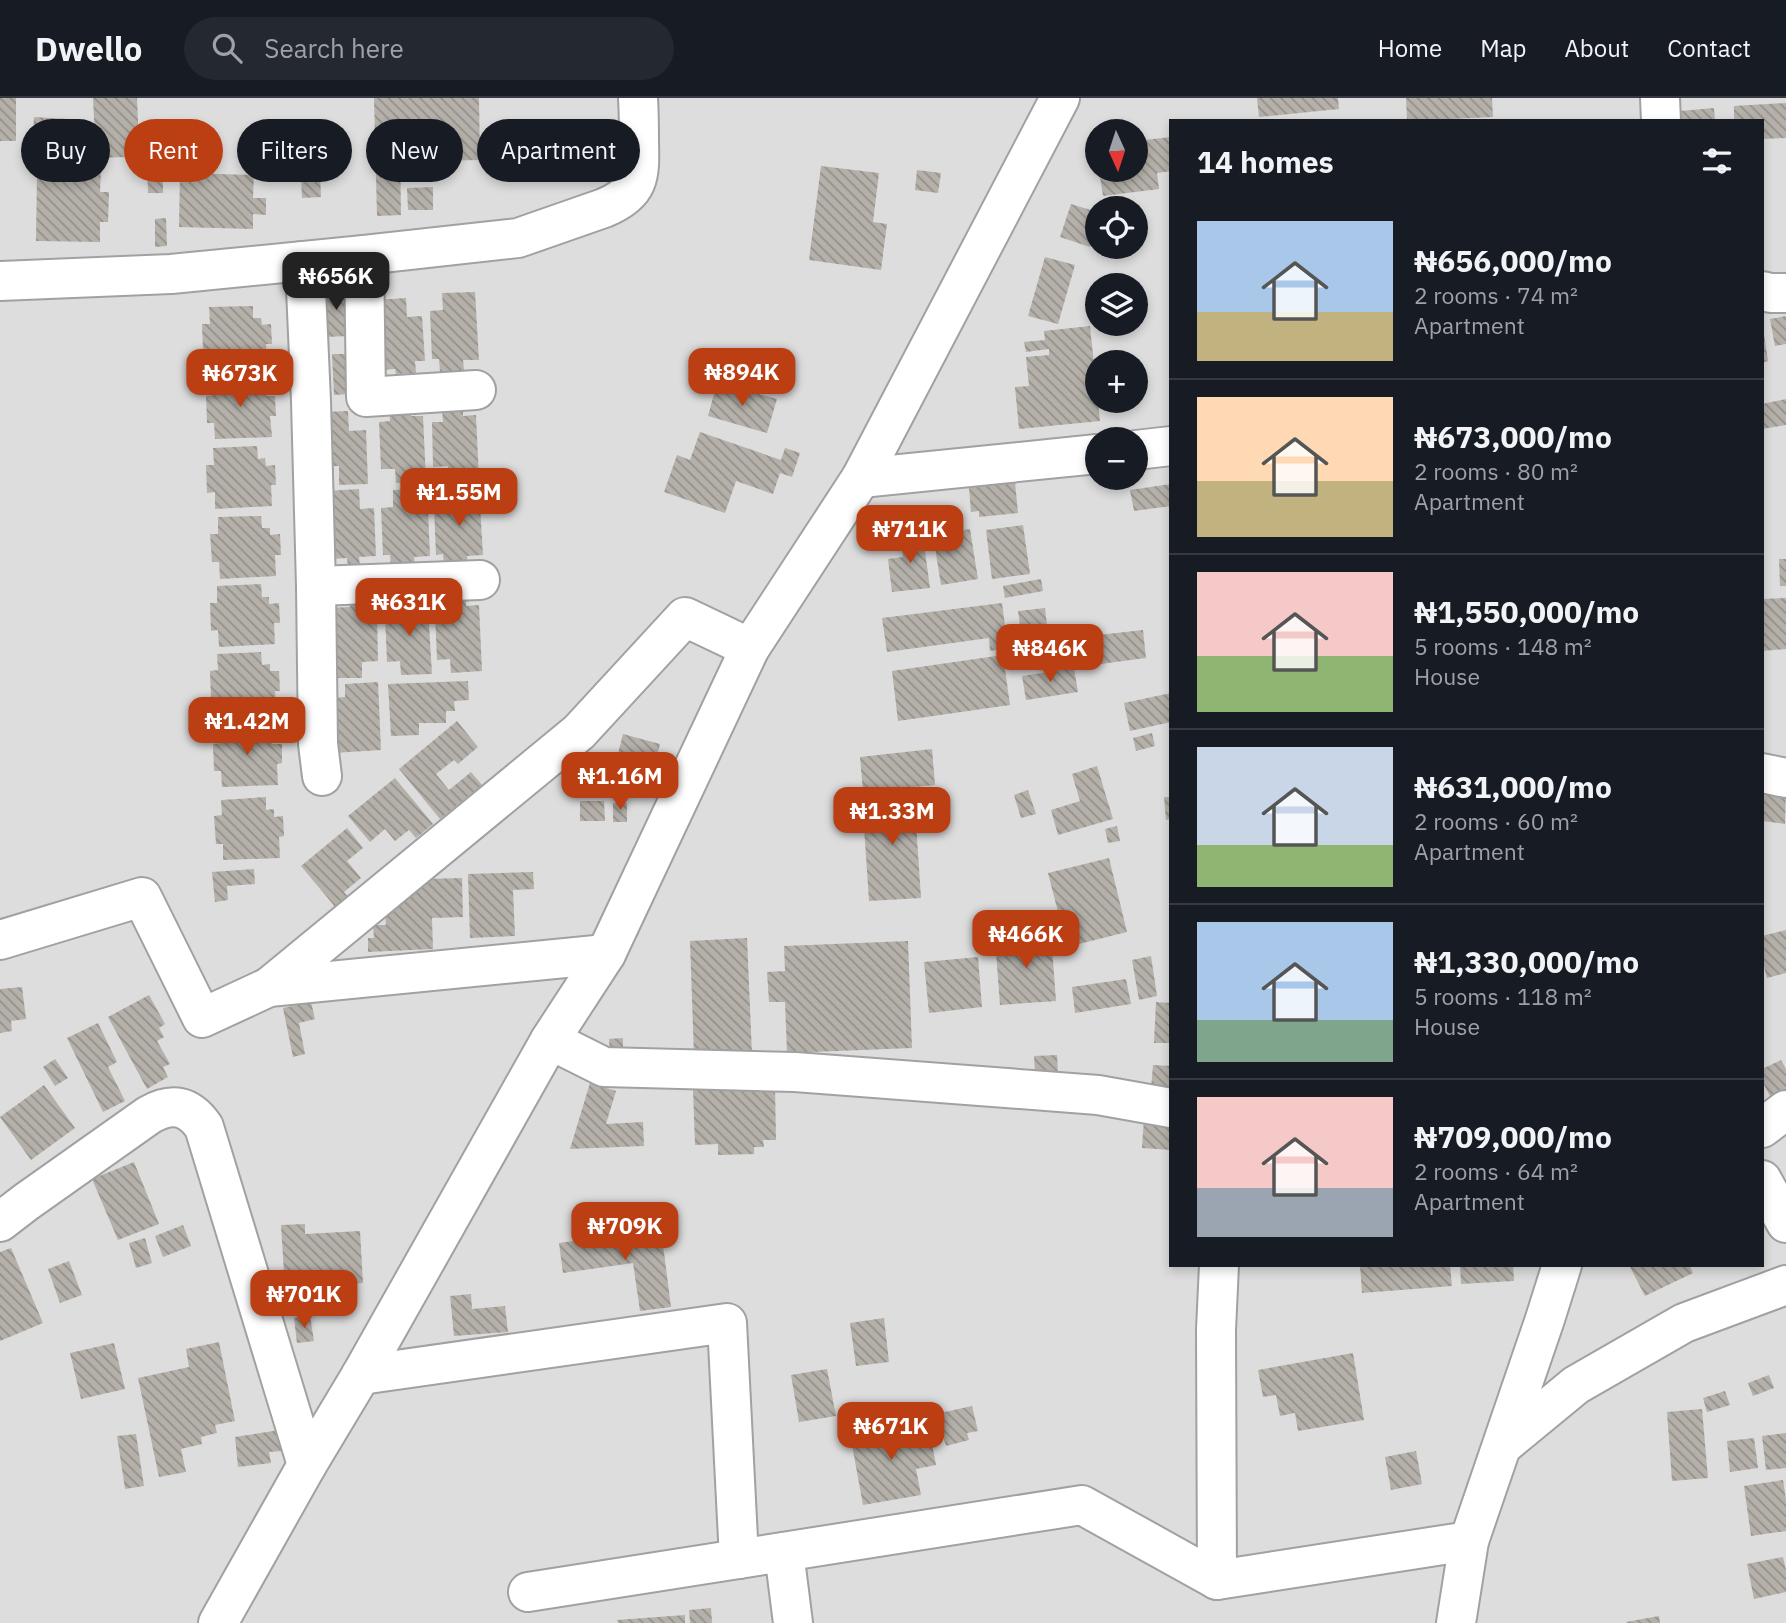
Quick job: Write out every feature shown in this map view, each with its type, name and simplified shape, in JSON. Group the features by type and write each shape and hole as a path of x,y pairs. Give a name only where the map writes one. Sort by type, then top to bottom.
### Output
{"street":[{"path":"0,281 171,274 518,238 616,203 635,185 640,172 638,98"},
{"path":"218,1623 550,1040 606,954 750,648 862,478 1060,98"},
{"path":"1660,98 1661,119"},
{"path":"364,255 366,397 476,390"},
{"path":"303,261 311,401 318,744 322,776"},
{"path":"1764,292 1786,293"},
{"path":"1148,449 1169,446"},
{"path":"862,478 1085,455"},
{"path":"316,586 480,580"},
{"path":"0,940 142,897 202,1018 269,987 579,732 685,617 750,648"},
{"path":"1764,773 1786,778"},
{"path":"269,987 606,954"},
{"path":"550,1040 604,1067 795,1072 1098,1096 1169,1108"},
{"path":"0,1222 158,1110 179,1107 198,1118 204,1127 307,1465"},
{"path":"1764,1126 1786,1110"},
{"path":"1764,1184 1786,1223"},
{"path":"1217,1580 1216,1330 1219,1267"},
{"path":"1456,1623 1469,1541 1561,1267"},
{"path":"1502,1446 1576,1385 1684,1323 1786,1286"},
{"path":"361,1375 727,1323 739,1559"},
{"path":"528,1592 1082,1505 1217,1580 1469,1541"},
{"path":"784,1552 793,1623"}],"shaded area":[{"path":"0,98 1786,98 1786,1623 0,1623"}],"building":[{"path":"0,98 16,98 16,141 0,141"},
{"path":"93,98 137,98 138,119 124,119 124,157 110,158 110,119 94,119"},
{"path":"374,98 479,98 477,160 463,160 463,119 375,119"},
{"path":"1257,98 1338,98 1339,109 1259,117"},
{"path":"1406,98 1492,98 1493,117 1407,119"},
{"path":"1786,103 1786,138 1764,139 1764,119 1734,119 1734,106"},
{"path":"1714,108 1715,119 1681,119 1680,111"},
{"path":"34,117 69,119 34,119"},
{"path":"1169,137 1169,171 1157,173 1159,189 1103,196 1101,182 1148,182 1148,140"},
{"path":"821,166 879,173 873,222 887,224 881,270 809,260"},
{"path":"917,170 941,173 938,193 915,190"},
{"path":"223,174 237,175 237,182 254,182 253,198 266,198 266,215 253,214 253,229 179,227 180,182 223,182"},
{"path":"37,182 100,182 100,192 109,192 108,222 100,222 100,242 36,241"},
{"path":"148,182 163,182 163,193 148,193"},
{"path":"301,182 320,182 321,197 302,198"},
{"path":"376,182 401,182 401,215 377,216"},
{"path":"433,187 433,210 408,210 407,188"},
{"path":"1071,204 1085,208 1085,245 1060,237"},
{"path":"166,218 167,246 155,247 155,219"},
{"path":"1045,257 1075,265 1058,324 1028,316"},
{"path":"349,286 351,336 323,337 321,288"},
{"path":"475,292 479,360 463,360 464,370 440,372 439,359 432,359 430,311 443,310 442,293"},
{"path":"406,298 407,317 422,316 425,361 415,361 416,373 396,374 395,369 381,370 376,300"},
{"path":"253,306 253,318 261,318 262,325 271,324 272,344 266,344 267,365 211,368 210,352 203,352 202,324 210,324 209,307"},
{"path":"1786,316 1786,344 1775,346 1770,319"},
{"path":"1085,327 1085,336 1091,336 1093,350 1085,350 1085,413 1099,413 1100,421 1019,429 1015,387 1029,386 1026,357 1049,355 1049,349 1026,352 1024,342 1045,340 1044,331"},
{"path":"1764,334 1768,361 1764,362"},
{"path":"332,354 346,354 348,394 334,395"},
{"path":"257,377 258,389 266,389 266,396 275,396 276,416 270,416 272,437 215,439 214,423 207,423 206,396 214,395 213,379"},
{"path":"717,383 777,399 767,433 708,416"},
{"path":"1786,399 1786,425 1764,429 1764,404"},
{"path":"410,405 411,416 423,416 426,481 396,483 395,469 381,469 379,422 390,421 389,406"},
{"path":"463,407 463,416 476,415 479,480 449,482 448,466 433,467 432,422 443,422 442,408"},
{"path":"348,411 349,431 366,430 368,484 339,485 339,466 328,466 326,412"},
{"path":"700,432 781,460 785,448 800,453 792,477 780,473 773,494 736,481 725,513 664,492 677,455 690,460"},
{"path":"257,446 258,459 265,458 266,466 275,465 276,485 271,485 272,506 215,509 215,492 207,493 206,465 214,465 213,448"},
{"path":"1015,482 1018,513 979,517 979,511 971,512 969,488"},
{"path":"1169,484 1169,506 1134,511 1130,490 1148,490 1148,487"},
{"path":"427,488 430,556 414,557 415,567 391,568 390,555 383,555 381,508 393,507 393,490"},
{"path":"479,488 483,555 467,556 468,567 444,568 443,554 436,555 434,507 447,507 446,490"},
{"path":"359,489 360,509 374,508 376,556 359,557 360,566 348,567 347,558 331,559 327,491"},
{"path":"261,516 262,528 270,528 270,535 280,534 281,555 275,555 276,576 220,579 219,562 212,562 210,534 218,534 218,517"},
{"path":"1023,525 1030,574 992,579 986,530"},
{"path":"922,529 930,588 892,592 888,559 903,557 900,538 908,537 907,531"},
{"path":"970,529 978,579 941,585 933,535"},
{"path":"1779,559 1786,559 1786,586 1780,586"},
{"path":"1041,579 1043,591 1005,598 1003,586"},
{"path":"261,584 262,597 269,597 269,604 279,603 280,623 274,623 275,644 219,647 218,630 211,631 210,603 217,603 217,586"},
{"path":"466,595 466,606 479,605 482,671 451,673 450,659 437,660 435,612 446,611 445,596"},
{"path":"349,596 365,596 365,611 377,610 378,661 362,662 362,678 330,678 328,608 350,607"},
{"path":"416,597 416,608 428,608 432,674 401,675 400,661 387,662 385,615 396,614 395,598"},
{"path":"1786,598 1786,649 1764,651 1764,599"},
{"path":"1002,603 1008,648 990,651 989,638 887,652 882,618"},
{"path":"1045,608 1049,643 1068,641 1070,658 1025,663 1018,611"},
{"path":"1143,630 1146,658 1085,666 1081,637"},
{"path":"261,652 262,665 270,664 270,671 279,671 280,691 275,691 276,712 219,714 218,698 211,698 210,671 218,670 217,654"},
{"path":"1003,655 1010,705 898,721 892,671"},
{"path":"1074,668 1078,692 1026,700 1022,676"},
{"path":"468,681 469,700 454,701 455,711 446,711 446,723 419,723 419,735 391,736 388,684"},
{"path":"378,682 381,750 333,753 330,698 345,697 345,684"},
{"path":"1169,693 1169,722 1130,731 1124,703"},
{"path":"457,721 478,747 458,764 454,760 436,774 449,790 471,772 482,785 440,819 399,769"},
{"path":"264,724 264,737 272,737 272,744 282,744 282,763 277,764 278,785 222,787 221,771 214,771 213,744 221,743 220,727"},
{"path":"1152,733 1155,746 1136,751 1133,738"},
{"path":"623,734 660,744 649,789 632,785 638,759 618,754"},
{"path":"932,749 935,785 863,792 860,757"},
{"path":"1097,766 1113,819 1058,835 1051,810 1080,801 1072,774"},
{"path":"395,778 433,824 416,838 409,830 395,841 385,829 370,842 348,816"},
{"path":"1765,786 1786,788 1785,824 1764,821"},
{"path":"1028,790 1036,814 1021,818 1014,795"},
{"path":"914,793 921,898 869,901 862,797"},
{"path":"266,797 266,810 274,809 274,817 283,816 284,836 279,837 280,858 223,860 223,844 216,844 214,816 222,815 221,800"},
{"path":"1164,797 1169,797 1169,819 1166,820"},
{"path":"580,801 604,801 605,821 580,821"},
{"path":"613,803 627,803 627,822 613,822"},
{"path":"1117,826 1120,841 1108,843 1105,829"},
{"path":"347,828 363,848 347,861 361,878 344,892 349,898 336,908 301,866"},
{"path":"1109,858 1127,932 1067,947 1048,873"},
{"path":"254,869 255,884 227,886 228,900 215,902 212,872"},
{"path":"533,872 534,889 513,890 515,936 470,938 468,874"},
{"path":"462,878 463,917 432,918 433,949 368,952 368,938 374,938 373,925 386,925 385,915 422,879"},
{"path":"1786,930 1786,973 1767,978 1764,967 1764,936"},
{"path":"1051,934 1056,1001 1000,1005 995,939"},
{"path":"747,938 752,1054 694,1056 690,941"},
{"path":"908,941 912,1048 787,1053 785,1002 769,1002 767,972 785,971 784,946"},
{"path":"1151,956 1157,996 1139,1000 1132,960"},
{"path":"978,957 982,1007 929,1013 924,962"},
{"path":"1126,979 1131,1004 1075,1013 1072,987"},
{"path":"22,987 26,1019 11,1021 12,1031 0,1033 0,989"},
{"path":"149,995 165,1024 159,1028 164,1037 157,1041 170,1064 163,1067 168,1077 147,1089 108,1017"},
{"path":"311,1002 315,1019 299,1023 305,1054 293,1057 283,1008"},
{"path":"1156,1002 1169,1003 1169,1043 1154,1043"},
{"path":"98,1023 117,1062 108,1067 125,1101 103,1112 67,1038"},
{"path":"623,1038 623,1054 610,1055 609,1039"},
{"path":"1057,1055 1058,1073 1035,1074 1034,1056"},
{"path":"55,1059 68,1078 55,1086 43,1067"},
{"path":"1781,1060 1786,1069 1786,1096 1773,1102 1764,1085 1764,1068"},
{"path":"1153,1065 1169,1066 1169,1090 1151,1089"},
{"path":"590,1083 616,1091 606,1124 643,1122 644,1146 570,1149"},
{"path":"44,1085 75,1128 31,1160 0,1117"},
{"path":"775,1087 776,1140 763,1140 764,1147 754,1147 754,1154 718,1155 718,1144 695,1145 693,1089"},
{"path":"1144,1117 1169,1119 1169,1150 1142,1148"},
{"path":"134,1162 159,1224 118,1240 92,1179"},
{"path":"305,1224 305,1234 360,1231 363,1283 347,1284 348,1301 286,1305 281,1225"},
{"path":"183,1225 191,1246 163,1257 155,1236"},
{"path":"661,1229 671,1307 640,1311 633,1263 563,1273 559,1243"},
{"path":"145,1238 152,1263 136,1268 129,1243"},
{"path":"11,1248 43,1323 0,1341 0,1252"},
{"path":"69,1261 82,1295 60,1303 48,1269"},
{"path":"1360,1267 1450,1267 1452,1286 1362,1293"},
{"path":"1460,1267 1513,1267 1514,1281 1461,1284"},
{"path":"1630,1267 1690,1267 1693,1273 1645,1296"},
{"path":"471,1294 472,1309 505,1306 508,1332 454,1336 450,1296"},
{"path":"310,1316 314,1341 297,1343 294,1318"},
{"path":"884,1318 889,1362 856,1366 850,1323"},
{"path":"219,1342 235,1421 215,1425 217,1433 201,1437 202,1444 181,1449 186,1472 159,1477 138,1378 189,1367 186,1349"},
{"path":"114,1343 125,1389 81,1399 70,1353"},
{"path":"1353,1353 1364,1420 1298,1431 1295,1413 1280,1416 1276,1395 1263,1397 1258,1370"},
{"path":"827,1369 836,1416 799,1422 791,1375"},
{"path":"1769,1375 1774,1388 1753,1396 1748,1383"},
{"path":"1725,1391 1730,1405 1707,1412 1703,1398"},
{"path":"972,1406 978,1431 967,1433 969,1440 946,1446 943,1436 936,1438 931,1415"},
{"path":"1702,1409 1708,1478 1672,1481 1667,1412"},
{"path":"920,1421 924,1445 932,1444 936,1465 916,1469 921,1495 863,1505 850,1434"},
{"path":"280,1430 283,1451 269,1452 271,1463 238,1467 235,1437"},
{"path":"1786,1433 1786,1468 1766,1470 1762,1436"},
{"path":"136,1434 144,1486 125,1489 117,1436"},
{"path":"1754,1438 1758,1468 1730,1472 1727,1441"},
{"path":"1416,1451 1422,1484 1391,1490 1385,1457"},
{"path":"1783,1480 1786,1531 1751,1536 1744,1486"},
{"path":"1783,1557 1786,1592 1754,1599 1747,1564"},
{"path":"711,1608 712,1623 690,1623 689,1610"},
{"path":"685,1615 685,1623 618,1623 617,1620"},
{"path":"1659,1616 1660,1623 1626,1622"}]}
